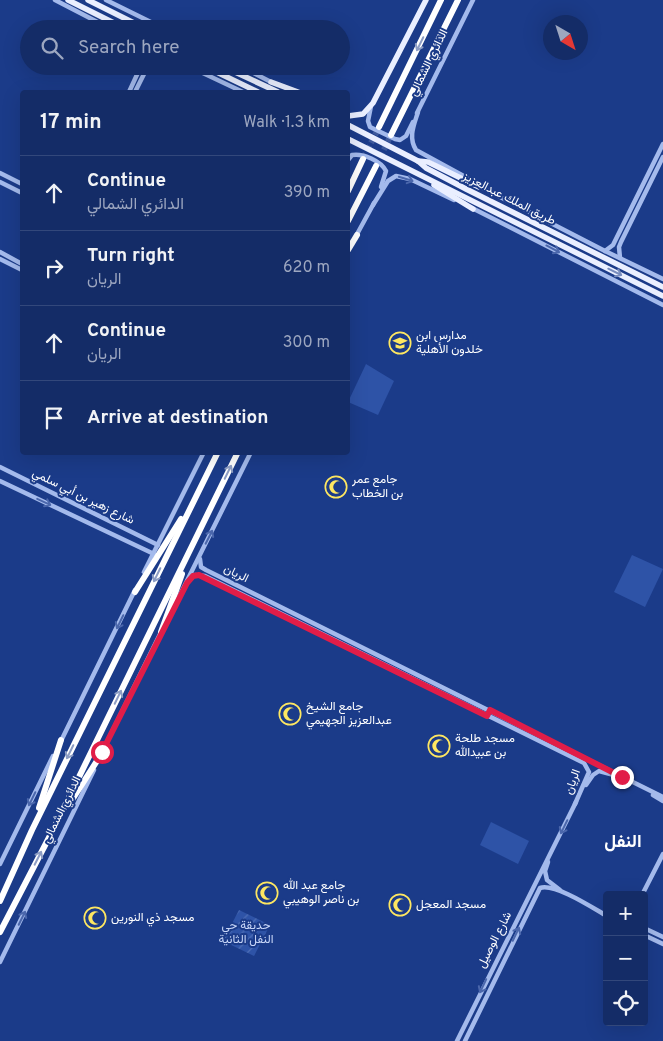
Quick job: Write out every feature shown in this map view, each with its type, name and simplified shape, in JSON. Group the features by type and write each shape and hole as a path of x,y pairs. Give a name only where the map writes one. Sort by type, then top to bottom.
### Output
{"highway":[{"name":"الدائري الشمالي","path":"379,127 441,0"},
{"name":"الدائري الشمالي","path":"393,137 458,0"},
{"path":"350,187 363,159"},
{"path":"350,217 379,166"},
{"path":"350,247 357,235"},
{"name":"الدائري الشمالي","path":"0,901 32,830 216,455"},
{"name":"الدائري الشمالي","path":"0,932 55,826 237,455"},
{"path":"135,592 199,490"},
{"path":"161,632 195,541"},
{"path":"32,830 61,740"},
{"path":"55,826 102,752"},
{"path":"0,940 9,914"}],"main road":[{"path":"68,0 108,20"},
{"path":"88,0 129,20"},
{"path":"350,116 363,114 373,103 426,0"},
{"path":"223,75 254,90"},
{"path":"241,75 272,90"},
{"path":"272,82 286,90"},
{"path":"272,82 293,90"},
{"name":"طريق الملك عبدالعزيز","path":"350,126 418,161 426,168 466,189 663,287"},
{"name":"طريق الملك عبدالعزيز","path":"350,140 663,296"},
{"path":"418,161 428,162 479,187"},
{"path":"411,170 473,209"}],"street":[{"path":"55,0 94,20"},
{"path":"106,0 147,20"},
{"name":"الدائري الشمالي","path":"393,137 400,140 406,136 473,0"},
{"path":"127,10 142,20"},
{"path":"130,90 137,75"},
{"path":"136,90 144,75"},
{"path":"207,75 240,90"},
{"path":"258,75 272,82"},
{"path":"373,103 368,114 370,127 393,137"},
{"path":"418,112 411,138 416,150 472,181 479,187 605,252 663,279"},
{"path":"605,252 616,240 663,144"},
{"path":"350,158 356,154 368,158 386,172 385,180 350,250"},
{"path":"620,258 619,247 621,242 663,157"},
{"path":"0,173 20,183"},
{"path":"373,205 392,178 402,176 473,209 663,305"},
{"path":"0,182 20,191"},
{"path":"616,240 617,245 621,242"},
{"path":"0,252 20,263"},
{"path":"0,259 20,269"},
{"path":"0,864 202,455"},
{"name":"الدائري الشمالي","path":"0,962 249,455"},
{"name":"شارع زهير بن أبي سلمي","path":"0,467 158,544"},
{"name":"شارع زهير بن أبي سلمي","path":"0,480 154,554"},
{"name":"الريان","path":"200,555 199,563 204,570 490,710 641,787"},
{"path":"187,583 193,576 202,576 204,570"},
{"name":"الريان","path":"202,576 588,766 589,772 575,804"},
{"path":"487,716 490,710"},
{"name":"الريان","path":"575,804 593,775 599,771 622,777"},
{"path":"641,787 663,797"},
{"path":"641,787 663,801"},
{"path":"575,804 553,849 545,872 547,880 567,895 603,912"},
{"name":"شارع الوصيل","path":"457,1041 553,849"},
{"path":"644,891 663,854"},
{"name":"شارع الوصيل","path":"464,1041 534,896 540,888 545,886 567,895"},
{"path":"648,930 663,937"},
{"path":"646,936 663,944"},
{"path":"474,1005 481,1008"}],"green space":[{"path":"366,364 394,381 378,415 350,403 350,398"},
{"path":"632,555 663,569 645,607 614,592"},
{"path":"491,822 529,841 518,864 480,845"},
{"name":"حديقة حي النفل الثانية","path":"239,910 270,925 254,956 223,941"}],"tunnel":[{"path":"363,159 379,127"},
{"path":"376,166 391,135"}],"place":[{"name":"مدارس ابن خلدون الأهلية","path":"400,343"},
{"name":"جامع عمر بن الخطاب","path":"336,487"},
{"name":"جامع الشيخ عبدالعزيز الجهيمي","path":"290,714"},
{"name":"مسجد طلحة بن عبيدالله","path":"439,746"},
{"name":"جامع عبد الله بن ناصر الوهيبي","path":"267,893"},
{"name":"مسجد المعجل","path":"400,905"},
{"name":"مسجد ذي النورين","path":"95,918"}],"district":[{"name":"النفل","path":"623,842"}],"route":[{"path":"102,752 187,583 193,576 199,575 205,576 487,716 490,710 622,777"}]}
